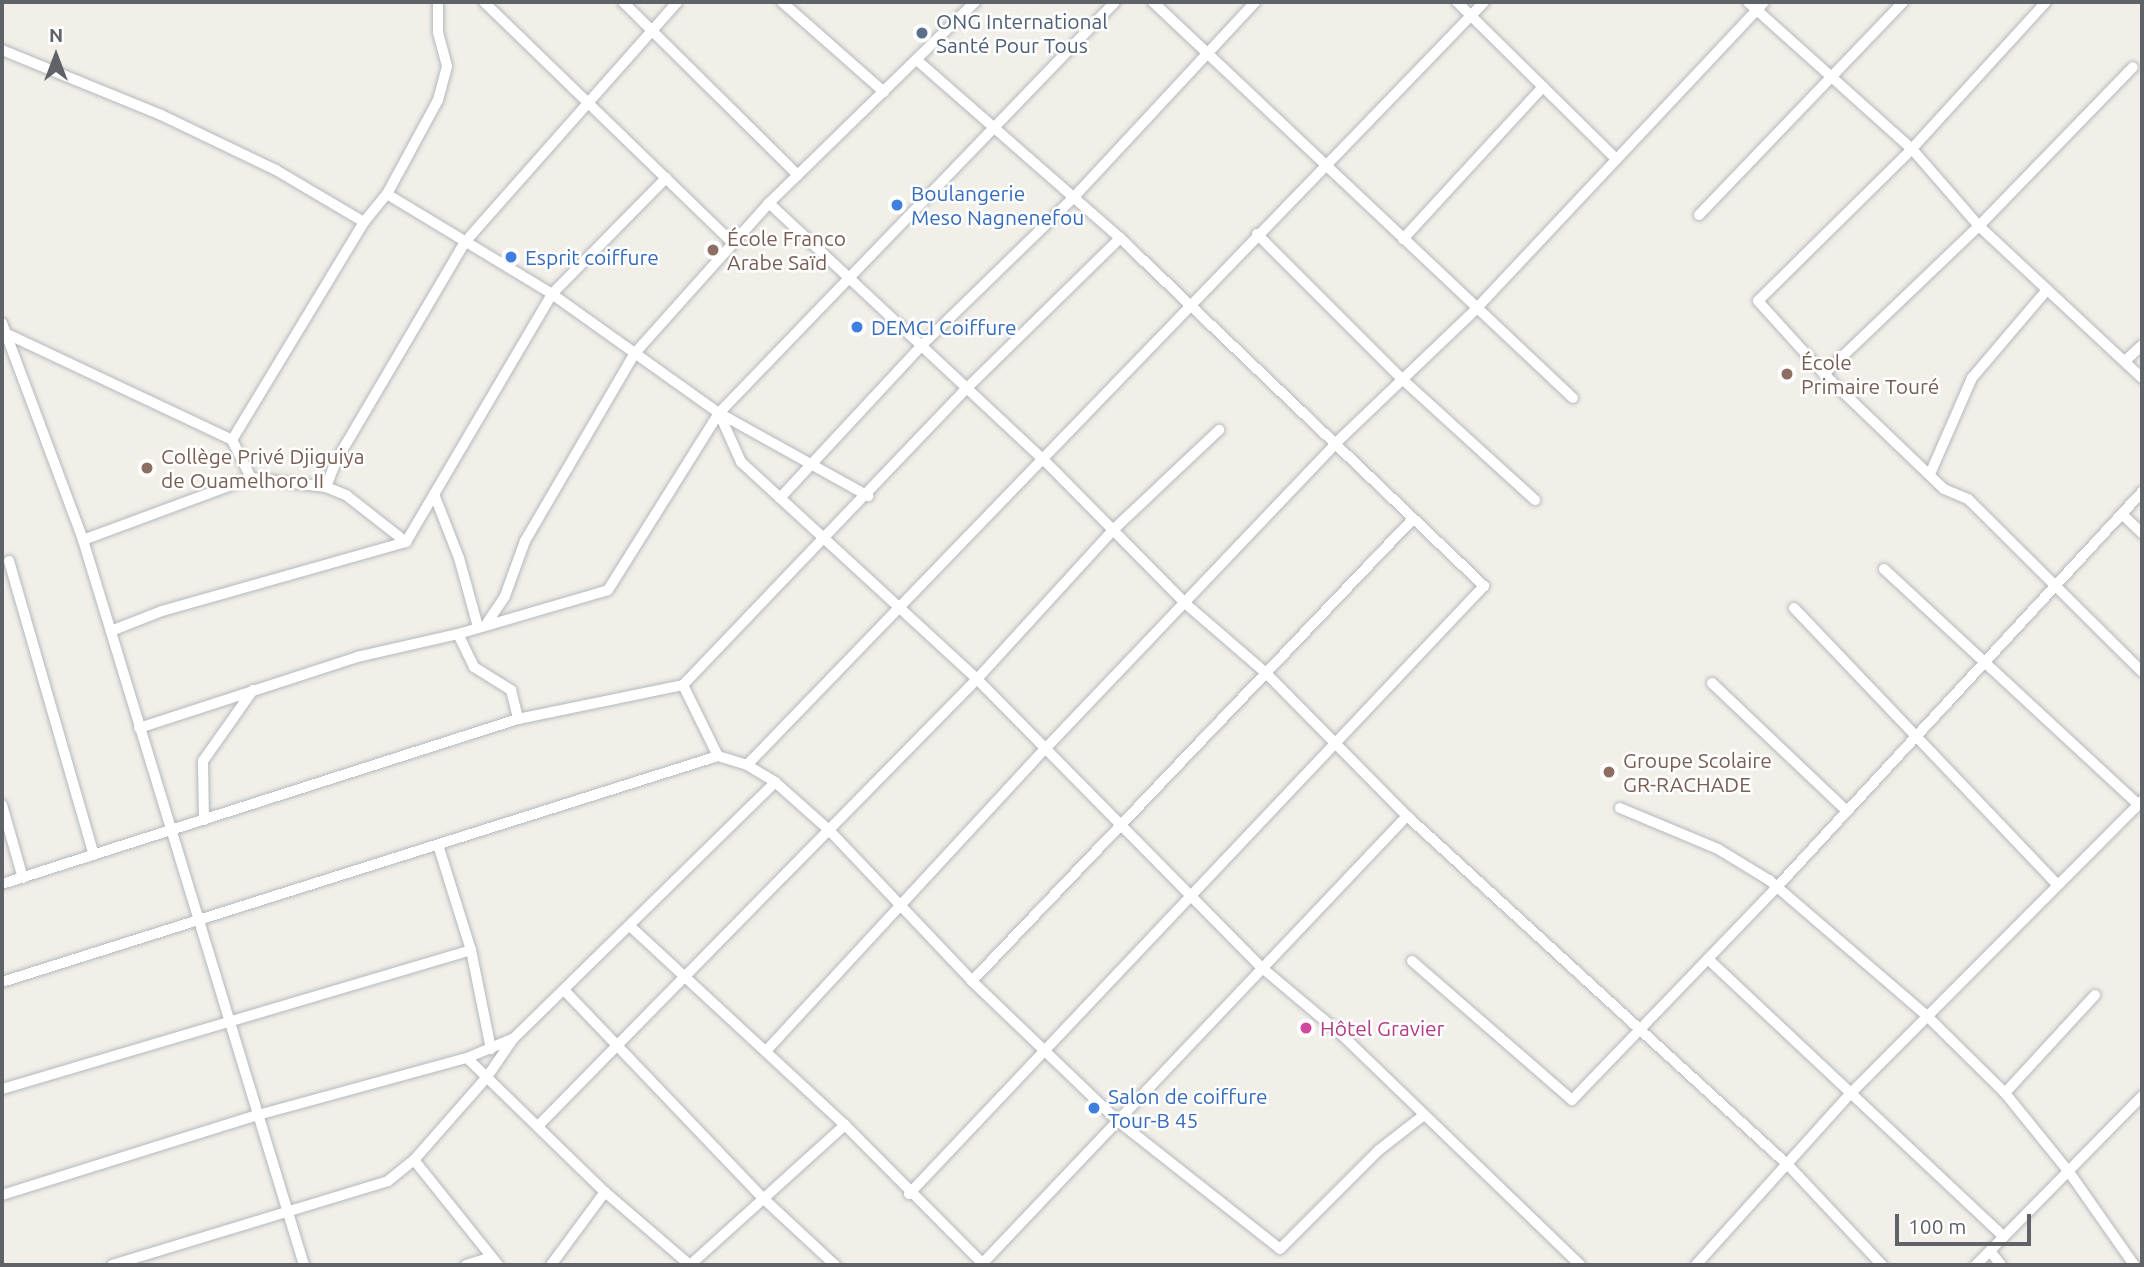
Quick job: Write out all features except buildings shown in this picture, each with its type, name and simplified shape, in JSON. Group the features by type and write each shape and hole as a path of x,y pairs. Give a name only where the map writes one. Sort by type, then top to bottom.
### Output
{"street":[{"path":"232,440 364,222 387,194 433,111 447,66 438,32 438,2"},
{"path":"484,2 733,243"},
{"path":"623,2 798,175"},
{"path":"326,487 336,461 465,242 586,100 677,2"},
{"path":"782,2 884,92"},
{"path":"482,625 505,596 525,541 635,353 769,203 975,2"},
{"path":"139,728 254,688 358,657 458,634 608,590 719,413 992,125 1115,2"},
{"path":"1153,2 1325,162 1475,310 1573,398"},
{"path":"780,498 923,344 1074,197 1255,2"},
{"path":"1457,2 1616,159"},
{"path":"747,765 900,609 1325,162 1484,2"},
{"path":"1748,2 1912,149 1979,226 2142,378"},
{"path":"766,1051 901,902 1337,442 1475,310 1764,2"},
{"path":"1699,215 1830,75 1903,2"},
{"path":"2046,2 1912,149 1758,301 1824,374 1944,489 1968,499 2142,672"},
{"path":"2,50 161,115 276,170 364,222"},
{"path":"909,1194 1042,1049 1485,586 1412,520 1337,442 1120,237 917,60"},
{"path":"1824,374 1979,226 2133,66"},
{"path":"1403,239 1543,87"},
{"path":"111,631 162,611 406,542 552,294 666,178"},
{"path":"387,194 552,294 719,413 814,462 868,496"},
{"path":"769,203 850,275 1043,459 1186,604 1266,673 1407,816 1789,1166 1882,1265"},
{"path":"1257,234 1402,379 1535,500"},
{"path":"2,884 518,719 683,685 826,540 968,387 1120,237"},
{"path":"1930,474 1972,378 2047,290"},
{"path":"2,323 83,540 169,831 304,1265"},
{"path":"4,333 232,440 251,478"},
{"path":"2125,361 2142,345"},
{"path":"719,413 741,462 977,679 1121,822 1261,967 1424,1115 1580,1265"},
{"path":"538,1126 977,679 1113,530 1219,430"},
{"path":"83,540 251,478 326,487 346,495 406,542"},
{"path":"1412,961 1572,1100 1777,887 2142,492"},
{"path":"434,494 482,625"},
{"path":"2122,514 2142,533"},
{"path":"972,981 1412,520"},
{"path":"9,561 94,855"},
{"path":"1696,1265 1926,1015 2056,883 2140,803 1884,569"},
{"path":"1794,608 2056,883"},
{"path":"458,634 474,667 511,690 518,719"},
{"path":"1712,683 1847,810"},
{"path":"683,685 718,756"},
{"path":"204,820 200,772 208,748 254,688"},
{"path":"2,982 439,848 718,756 747,765 775,782 901,902 972,981 1118,1121 1280,1249 1379,1150 1424,1115"},
{"path":"112,1265 388,1181 414,1160 487,1077 513,1039 565,991 775,782"},
{"path":"2,805 23,878"},
{"path":"1620,808 1718,849 1777,887 1926,1015 2005,1093 2069,1172 2134,1265"},
{"path":"630,926 845,1125 909,1194 983,1265 1261,967 1407,816"},
{"path":"439,848 471,950 491,1049"},
{"path":"2,1089 471,950"},
{"path":"1708,959 1853,1092 2004,1237"},
{"path":"565,991 765,1200 835,1265"},
{"path":"2005,1093 2095,995"},
{"path":"2,1195 258,1115 467,1058 513,1039"},
{"path":"467,1058 605,1192 690,1265 845,1125"},
{"path":"1976,1265 2140,1103"},
{"path":"414,1160 495,1261"},
{"path":"551,1265 605,1192"},
{"path":"1990,1251 2001,1265"},
{"path":"466,1265 495,1261"}],"place":[{"name":"ONG International Santé Pour Tous","path":"922,33"},
{"name":"Boulangerie Meso Nagnenefou","path":"897,205"},
{"name":"École Franco Arabe Saïd","path":"713,250"},
{"name":"Esprit coiffure","path":"511,257"},
{"name":"DEMCI Coiffure","path":"857,327"},
{"name":"École Primaire Touré","path":"1787,374"},
{"name":"Collège Privé Djiguiya de Ouamelhoro II","path":"147,468"},
{"name":"Groupe Scolaire GR-RACHADE","path":"1609,772"},
{"name":"Hôtel Gravier","path":"1306,1028"},
{"name":"Salon de coiffure Tour-B 45","path":"1094,1108"}]}
